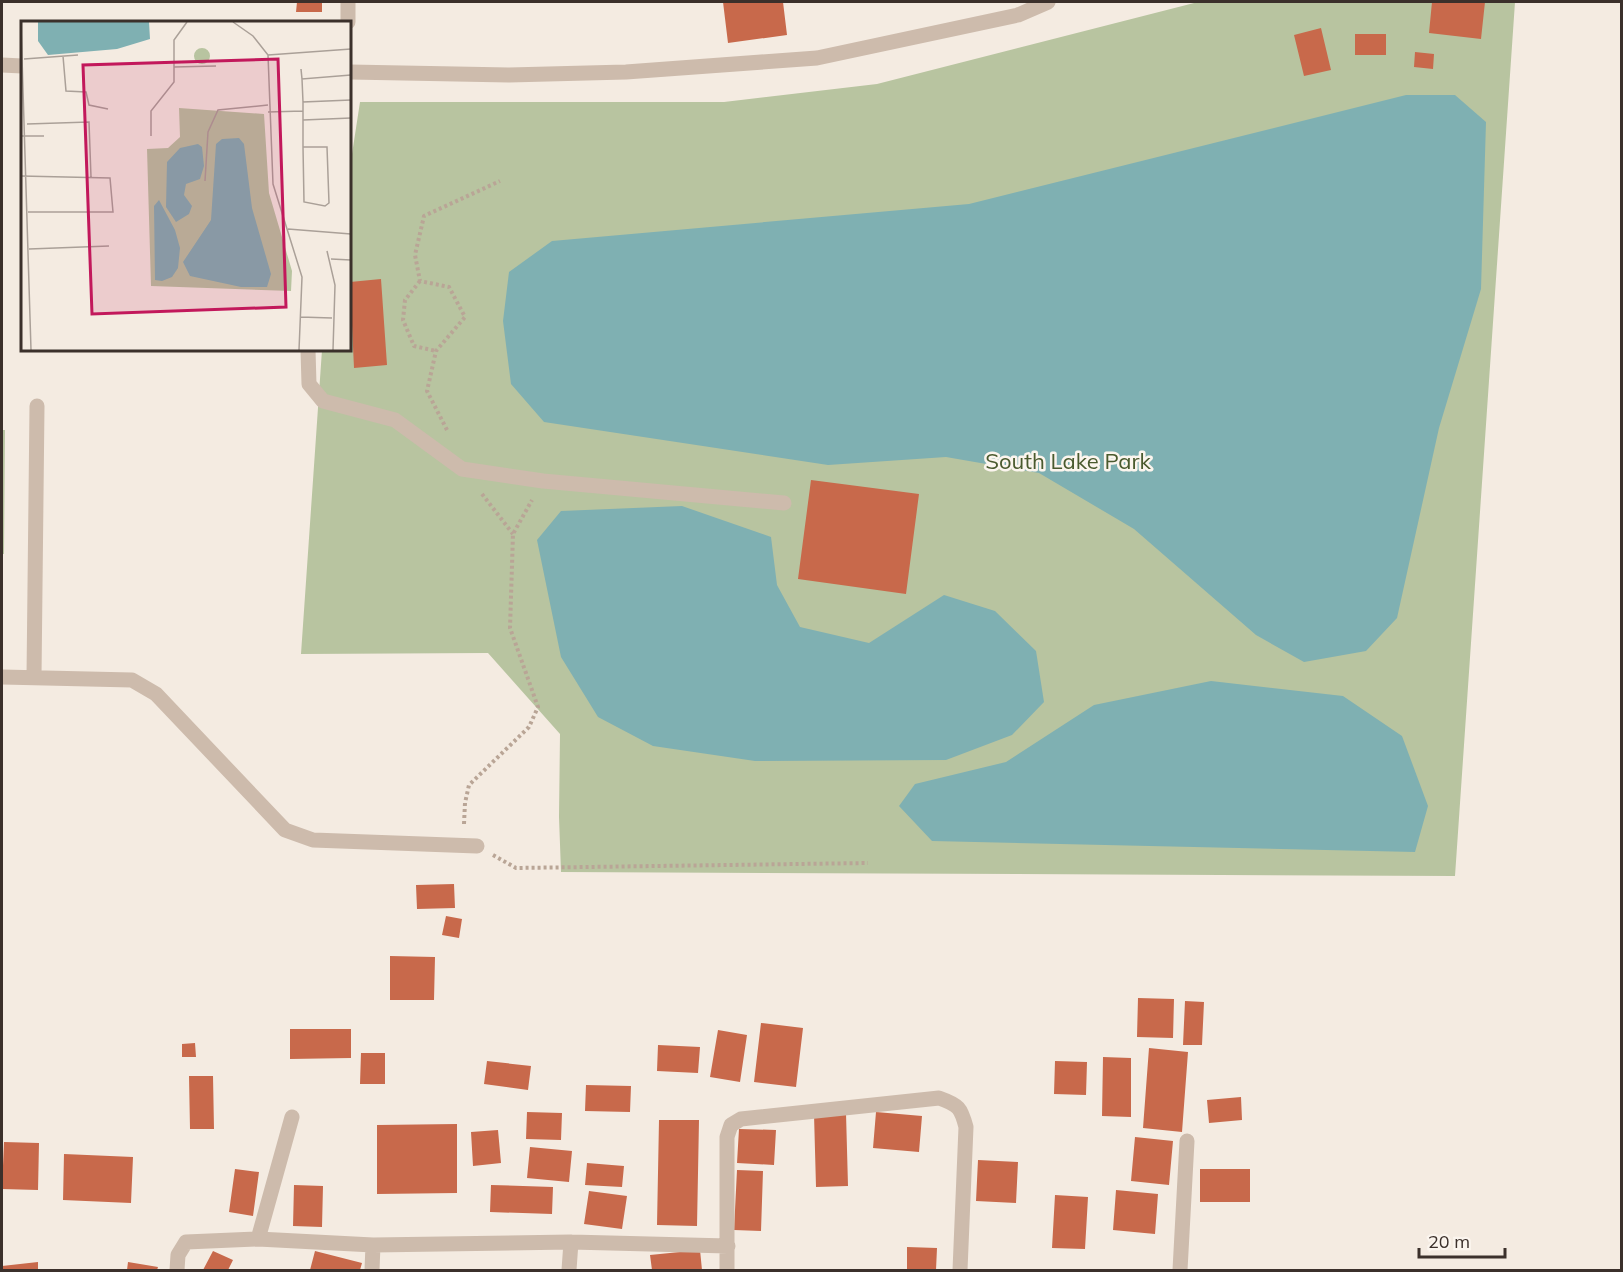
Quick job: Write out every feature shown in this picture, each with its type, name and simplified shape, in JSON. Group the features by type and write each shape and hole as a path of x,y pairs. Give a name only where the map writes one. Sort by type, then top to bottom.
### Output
{"street":[{"path":"348,2 348,21"},
{"path":"351,72 509,75 626,72 817,58 1018,15 1048,2"},
{"path":"2,65 21,66"},
{"path":"308,351 309,384 323,401 395,420 462,469 543,481 784,503"},
{"path":"34,677 37,406"},
{"path":"2,676 132,680 156,694 285,830 313,840 470,846"},
{"path":"727,1270 727,1137 731,1125 741,1119 939,1098 954,1103 961,1110 966,1127 960,1270"},
{"path":"258,1239 292,1117"},
{"path":"1180,1270 1187,1141"},
{"path":"177,1270 178,1255 186,1242 258,1239 373,1245 572,1242 728,1246"},
{"path":"569,1270 572,1242"},
{"path":"372,1270 373,1245"}],"path":[{"path":"436,351 414,346 403,320 405,300 420,281 415,255 424,216 500,182"},
{"path":"420,281 449,287 465,317 436,351 427,391 446,426 462,469 513,534"},
{"path":"543,481 513,534 510,628 538,707 529,728 469,784 465,803 470,846 516,868 868,863"}],"green space":[{"name":"South Lake Park","path":"1198,2 1515,2 1455,876 561,872 560,734 488,653 301,654 322,351 351,351 351,160 360,102 724,102 877,84"},
{"path":"2,430 5,430 4,554 2,554"}],"water":[{"path":"1406,95 1455,95 1486,122 1481,289 1439,428 1397,618 1366,651 1304,662 1256,635 1134,529 1039,473 946,457 828,465 544,422 511,384 503,321 509,272 552,241 969,204"},
{"path":"682,506 771,537 777,585 800,627 869,643 944,595 995,611 1036,651 1044,702 1012,735 946,760 755,761 653,746 598,717 561,657 537,540 561,511"},
{"path":"1211,681 1343,696 1402,736 1428,806 1415,852 932,841 899,806 915,784 1006,762 1094,705"}],"building":[{"path":"297,2 322,2 322,12 296,12"},
{"path":"723,2 783,2 787,35 728,43"},
{"path":"1432,2 1485,2 1481,39 1429,33"},
{"path":"1321,28 1331,70 1304,76 1294,35"},
{"path":"1355,34 1386,34 1386,55 1355,55"},
{"path":"1415,52 1434,54 1433,69 1414,67"},
{"path":"381,279 387,365 354,368 351,282"},
{"path":"811,480 919,494 906,594 798,579"},
{"path":"454,884 455,908 417,909 416,885"},
{"path":"446,916 462,919 459,938 442,935"},
{"path":"390,956 435,957 434,1000 390,1000"},
{"path":"1138,998 1174,999 1173,1038 1137,1037"},
{"path":"1185,1001 1204,1002 1202,1045 1183,1045"},
{"path":"761,1023 803,1028 796,1087 754,1082"},
{"path":"290,1029 351,1029 351,1058 290,1059"},
{"path":"718,1030 747,1035 740,1082 710,1077"},
{"path":"195,1043 196,1057 182,1057 182,1044"},
{"path":"658,1045 700,1047 698,1073 657,1071"},
{"path":"1149,1048 1188,1052 1182,1132 1143,1128"},
{"path":"361,1053 385,1053 385,1084 360,1084"},
{"path":"1103,1057 1131,1058 1131,1117 1102,1116"},
{"path":"487,1061 531,1066 528,1090 484,1084"},
{"path":"1055,1061 1087,1062 1086,1095 1054,1094"},
{"path":"189,1076 213,1076 214,1129 190,1129"},
{"path":"586,1085 631,1086 630,1112 585,1111"},
{"path":"1241,1097 1242,1120 1209,1123 1207,1100"},
{"path":"527,1112 562,1113 561,1140 526,1139"},
{"path":"876,1112 922,1116 919,1152 873,1148"},
{"path":"846,1113 848,1186 816,1187 814,1114"},
{"path":"659,1120 699,1120 697,1226 657,1225"},
{"path":"457,1124 457,1193 377,1194 377,1125"},
{"path":"739,1129 776,1130 774,1165 737,1163"},
{"path":"498,1130 501,1163 473,1166 471,1132"},
{"path":"1135,1137 1173,1141 1169,1185 1131,1181"},
{"path":"4,1142 39,1143 38,1190 2,1189"},
{"path":"530,1147 572,1151 569,1182 527,1178"},
{"path":"64,1154 133,1157 131,1203 63,1200"},
{"path":"978,1160 1018,1162 1016,1203 976,1201"},
{"path":"587,1163 624,1166 622,1187 585,1185"},
{"path":"235,1169 259,1172 253,1216 229,1212"},
{"path":"1200,1169 1250,1169 1250,1202 1200,1202"},
{"path":"737,1170 763,1171 761,1231 734,1230"},
{"path":"294,1185 323,1186 322,1227 293,1226"},
{"path":"491,1185 553,1187 552,1214 490,1212"},
{"path":"1116,1190 1158,1194 1155,1234 1113,1230"},
{"path":"589,1191 627,1196 622,1229 584,1224"},
{"path":"1055,1195 1088,1197 1085,1249 1052,1248"},
{"path":"907,1247 937,1248 936,1270 907,1270"},
{"path":"700,1250 702,1270 652,1270 650,1255"},
{"path":"213,1251 233,1260 228,1270 203,1270"},
{"path":"315,1251 362,1263 360,1270 310,1270"},
{"path":"38,1262 38,1270 2,1270 2,1266"},
{"path":"128,1262 158,1267 157,1270 127,1270"}]}
